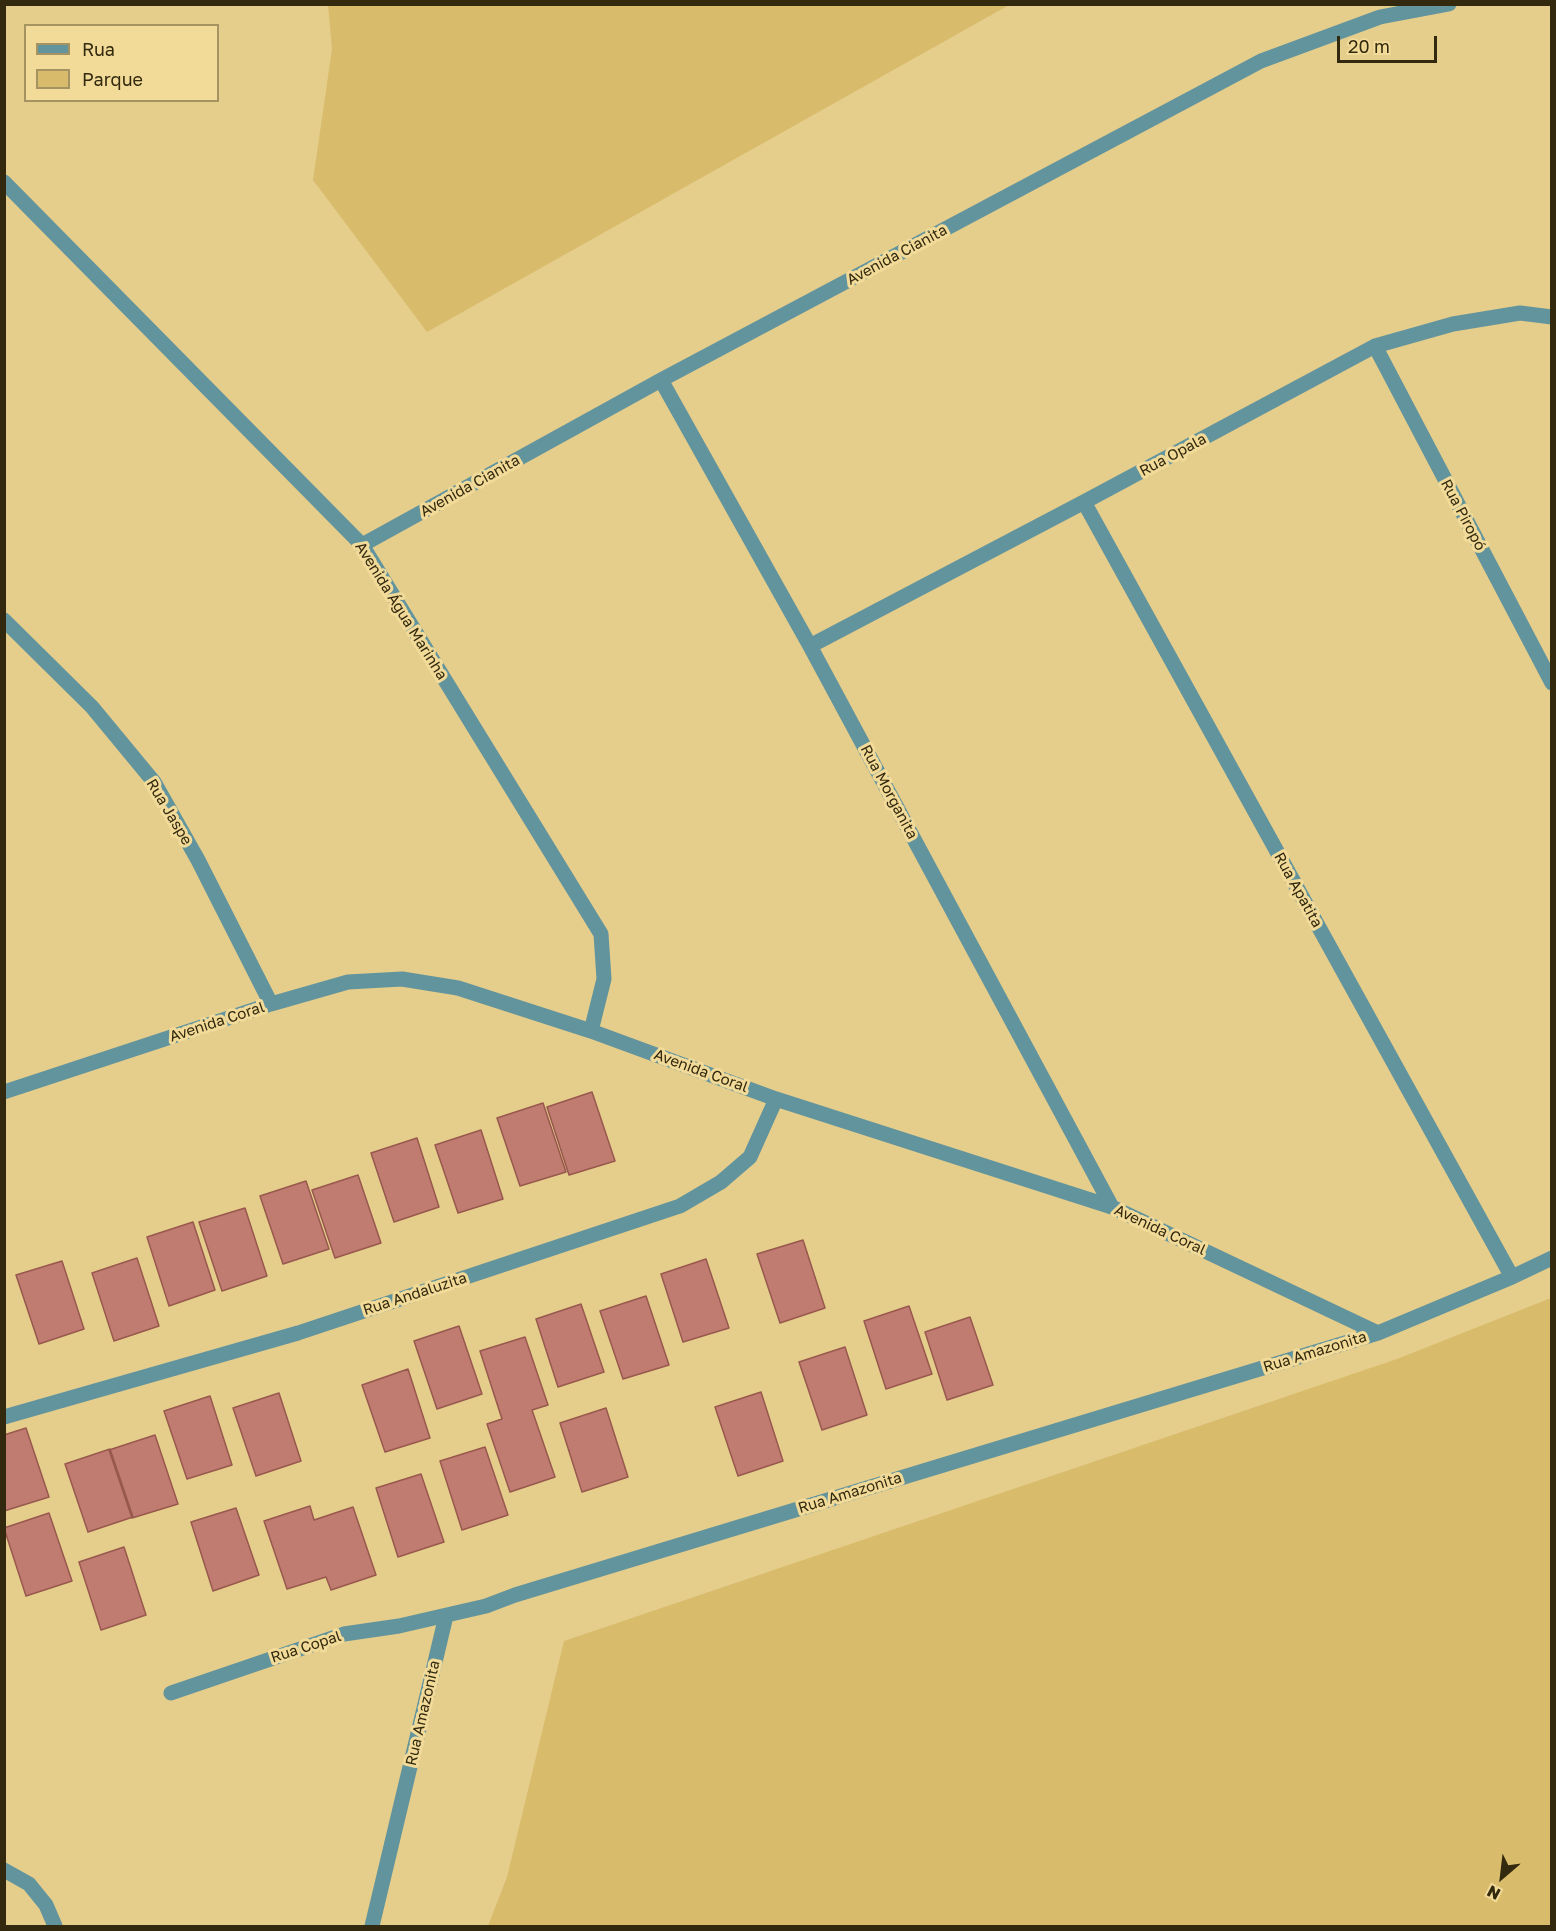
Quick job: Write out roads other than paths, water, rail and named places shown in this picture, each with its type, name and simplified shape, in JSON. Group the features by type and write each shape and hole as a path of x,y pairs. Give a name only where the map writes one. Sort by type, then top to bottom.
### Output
{"street":[{"name":"Avenida Cianita","path":"362,545 661,380 1261,61 1380,17 1449,4"},
{"name":"Avenida Água Marinha","path":"4,182 362,545 600,934 604,979 591,1031"},
{"name":"Rua Opala","path":"810,646 1375,346 1453,324 1520,313 1551,317"},
{"name":"Rua Piropó","path":"1375,346 1551,683"},
{"name":"Rua Morganita","path":"661,380 810,646 1112,1207"},
{"name":"Rua Apatita","path":"1084,502 1512,1277"},
{"name":"Rua Jaspe","path":"4,620 92,707 154,783 198,860 272,1004"},
{"name":"Avenida Coral","path":"4,1092 272,1004 348,982 402,979 458,988 591,1031 776,1099 1112,1207 1378,1333"},
{"name":"Rua Andaluzita","path":"4,1418 298,1333 680,1206 721,1182 750,1157 776,1099"},
{"name":"Rua Amazonita","path":"372,1926 446,1616 486,1606 1378,1333 1512,1277 1551,1258"},
{"name":"Rua Copal","path":"171,1693 344,1634 446,1616"},
{"path":"4,1870 29,1884 46,1905 55,1926"}]}
